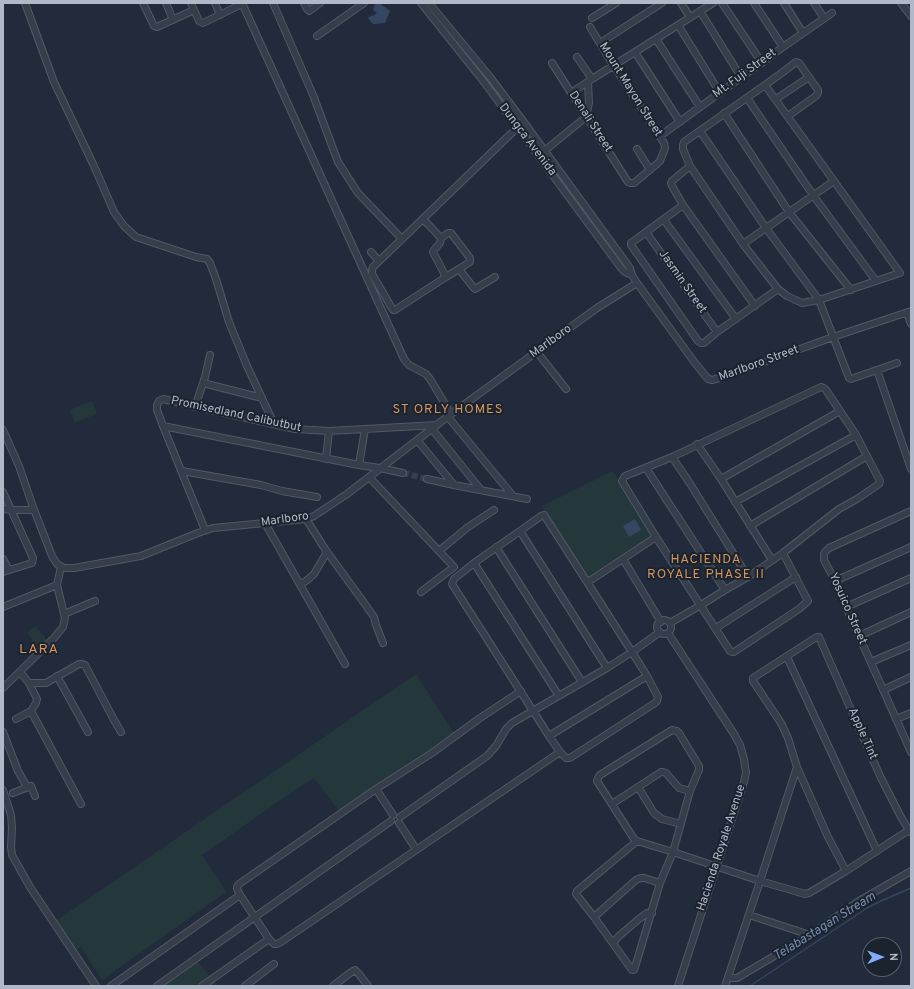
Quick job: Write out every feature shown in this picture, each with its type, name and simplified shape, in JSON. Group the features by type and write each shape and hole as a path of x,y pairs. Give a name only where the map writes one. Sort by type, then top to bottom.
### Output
{"street":[{"path":"25,3 54,82 114,212 124,226 136,237 196,257 207,259 216,280 233,333 274,424"},
{"path":"143,3 155,27 159,27 194,10"},
{"path":"166,3 173,20"},
{"path":"191,3 200,22 203,23 242,4 404,359 409,365 426,374 430,379 449,415 513,496"},
{"path":"215,3 220,15"},
{"path":"273,3 313,95 338,162 358,193 402,239"},
{"path":"304,3 309,11 320,3"},
{"path":"317,36 364,3"},
{"name":"Dungca Avenida","path":"421,3 484,82 621,268 625,272 632,275"},
{"name":"Dungca Avenida","path":"429,3 490,77 523,121 630,268 637,283"},
{"path":"592,18 616,3"},
{"path":"600,43 662,3"},
{"path":"681,3 690,17"},
{"path":"571,93 713,3"},
{"path":"722,3 762,63"},
{"path":"754,3 783,47"},
{"path":"784,3 803,33"},
{"path":"814,3 824,18"},
{"path":"901,3 911,16"},
{"path":"700,11 741,77"},
{"name":"Mt. Fuji Street","path":"660,136 832,13"},
{"path":"678,25 720,93"},
{"name":"Mount Mayon Street","path":"590,27 660,136 664,145 664,151 660,161 634,183 628,182"},
{"path":"656,39 700,107"},
{"path":"635,52 680,122"},
{"path":"538,156 586,117 589,103 590,80 578,57"},
{"path":"765,85 900,273 819,300 802,303 787,296 778,289 743,244 690,166 683,149 684,142 796,62 799,63 818,90 816,96 788,116"},
{"name":"Denali Street","path":"552,63 628,182"},
{"path":"776,99 809,77"},
{"path":"747,98 813,195 876,280"},
{"path":"724,113 789,212 851,290"},
{"path":"440,238 448,233 451,233 470,258 470,262 397,309 393,310 372,274 373,267 518,128 523,121"},
{"path":"700,131 766,228 819,300 850,379 896,363"},
{"path":"636,149 650,170"},
{"path":"690,166 672,181 672,186 683,206 756,306"},
{"path":"743,244 834,181"},
{"path":"683,206 631,243 631,245 698,341 704,343 717,332 756,306 778,289"},
{"path":"423,219 440,238 440,243 434,250 433,254 446,277"},
{"path":"664,220 736,319"},
{"name":"Jasmin Street","path":"646,232 717,332"},
{"path":"371,252 379,262"},
{"path":"459,269 474,288 495,276"},
{"name":"Marlboro","path":"61,567 74,568 141,556 205,530 219,527 265,523 314,516 347,494 449,415 597,308 637,283"},
{"name":"Marlboro Street","path":"637,283 708,379 712,380 720,378 833,337"},
{"path":"833,337 909,312 911,324"},
{"path":"537,352 566,389"},
{"path":"195,407 210,355"},
{"path":"877,370 911,469"},
{"path":"203,383 262,398"},
{"path":"670,623 701,605 725,590 748,577 783,553 839,509 879,484 880,481 856,435 826,390 821,387 672,457 625,476 622,481 656,537 701,605 716,628 730,651 734,652 799,609 808,601 783,553"},
{"name":"Promisedland Calibutbut","path":"205,530 157,410 159,401 163,399 295,429 329,431 438,425"},
{"path":"721,479 840,411"},
{"path":"163,426 326,459 380,468 403,474"},
{"path":"359,465 365,429"},
{"path":"432,429 481,490"},
{"path":"3,430 19,466 52,556 61,567 57,585 64,614 64,623 58,635 3,688"},
{"path":"326,459 329,431"},
{"path":"735,502 856,435"},
{"path":"417,440 454,485"},
{"path":"697,444 772,560"},
{"path":"750,526 867,456"},
{"path":"672,457 748,577"},
{"path":"646,468 725,590"},
{"path":"182,471 317,497"},
{"path":"369,477 454,567 421,592"},
{"path":"427,479 527,499"},
{"path":"3,492 33,558 32,563 6,571 3,559"},
{"path":"3,508 11,510 34,510"},
{"path":"439,551 494,510"},
{"name":"Yosuico Street","path":"910,750 835,581 824,560 824,554 829,548 911,511"},
{"path":"544,515 632,652 658,697 655,703 570,758 566,758 560,752 549,736 452,584 454,579 496,547 540,516 544,515"},
{"path":"306,518 327,552 374,616 383,643"},
{"path":"265,523 345,664"},
{"path":"520,531 607,668"},
{"path":"588,582 656,537"},
{"path":"835,581 911,546"},
{"path":"496,547 582,682"},
{"path":"300,584 314,574 327,552"},
{"path":"623,559 661,622"},
{"path":"474,563 559,696"},
{"path":"716,628 796,577"},
{"path":"846,607 911,578"},
{"path":"3,607 57,585"},
{"path":"64,614 95,601"},
{"path":"859,636 911,612"},
{"path":"661,622 667,621 670,623"},
{"path":"660,632 658,627 661,622"},
{"path":"660,632 665,634 668,633 671,628 670,623"},
{"path":"399,820 487,756 512,723 532,710 607,668 660,632"},
{"name":"Hacienda Royale Avenue","path":"668,633 734,734 740,745 746,773 678,986"},
{"name":"Apple Tint","path":"787,657 817,636 819,637 885,784 910,832"},
{"path":"871,662 911,645"},
{"path":"846,871 828,836 797,767 788,738 781,723 753,680 753,678 787,657 877,851"},
{"path":"29,683 46,682 79,664 85,665 121,732"},
{"path":"16,719 30,710 36,703 37,699 29,683 20,672"},
{"path":"57,676 88,732"},
{"path":"549,736 647,676"},
{"path":"883,690 911,677"},
{"path":"520,691 432,753 376,789 239,884 237,889 240,895 269,939 274,944 277,944 560,752"},
{"path":"30,710 81,804"},
{"path":"896,720 911,713"},
{"path":"637,841 576,892 631,970 633,970 652,913 660,883 673,852 690,791 699,770 699,766 680,733 672,730 600,775 598,778 597,782 634,839 637,841 673,852 760,881 805,894 910,832"},
{"path":"3,732 18,771 27,787"},
{"path":"725,986 797,767"},
{"path":"612,804 661,772 666,773 679,788 690,791"},
{"path":"790,785 804,782"},
{"path":"13,793 31,786 35,796"},
{"path":"638,787 654,812 662,819 681,824"},
{"path":"376,789 392,818"},
{"path":"3,790 12,821 8,850 30,887 96,986"},
{"path":"157,986 397,814 416,849"},
{"path":"728,976 737,978 810,935 859,901 911,871"},
{"path":"594,917 636,880 644,878 660,883"},
{"path":"111,986 240,895"},
{"path":"613,943 639,918 647,913 652,913"},
{"path":"749,915 810,935"},
{"path":"202,986 269,939"},
{"path":"245,986 274,964"},
{"path":"333,986 355,970 360,974 366,984 359,986"}],"green space":[{"path":"92,401 97,414 75,422 70,410"},
{"path":"613,471 655,539 588,582 542,506"},
{"path":"35,626 48,641 40,648 27,633"},
{"path":"416,674 454,733 339,811 314,778 202,855 226,892 102,980 81,947 75,951 56,921"},
{"path":"198,962 218,986 162,986"}],"water":[{"path":"377,3 390,11 385,23 373,24 368,18 377,13 373,10 375,4"},
{"path":"635,519 641,530 629,537 623,526"}],"waterway":[{"name":"Telabastagan Stream","path":"750,986 867,908 911,888"}],"tunnel":[{"path":"403,473 427,479"}],"district":[{"name":"ST ORLY HOMES","path":"448,410"},
{"name":"HACIENDA ROYALE PHASE II","path":"706,568"},
{"name":"LARA","path":"39,650"}]}
